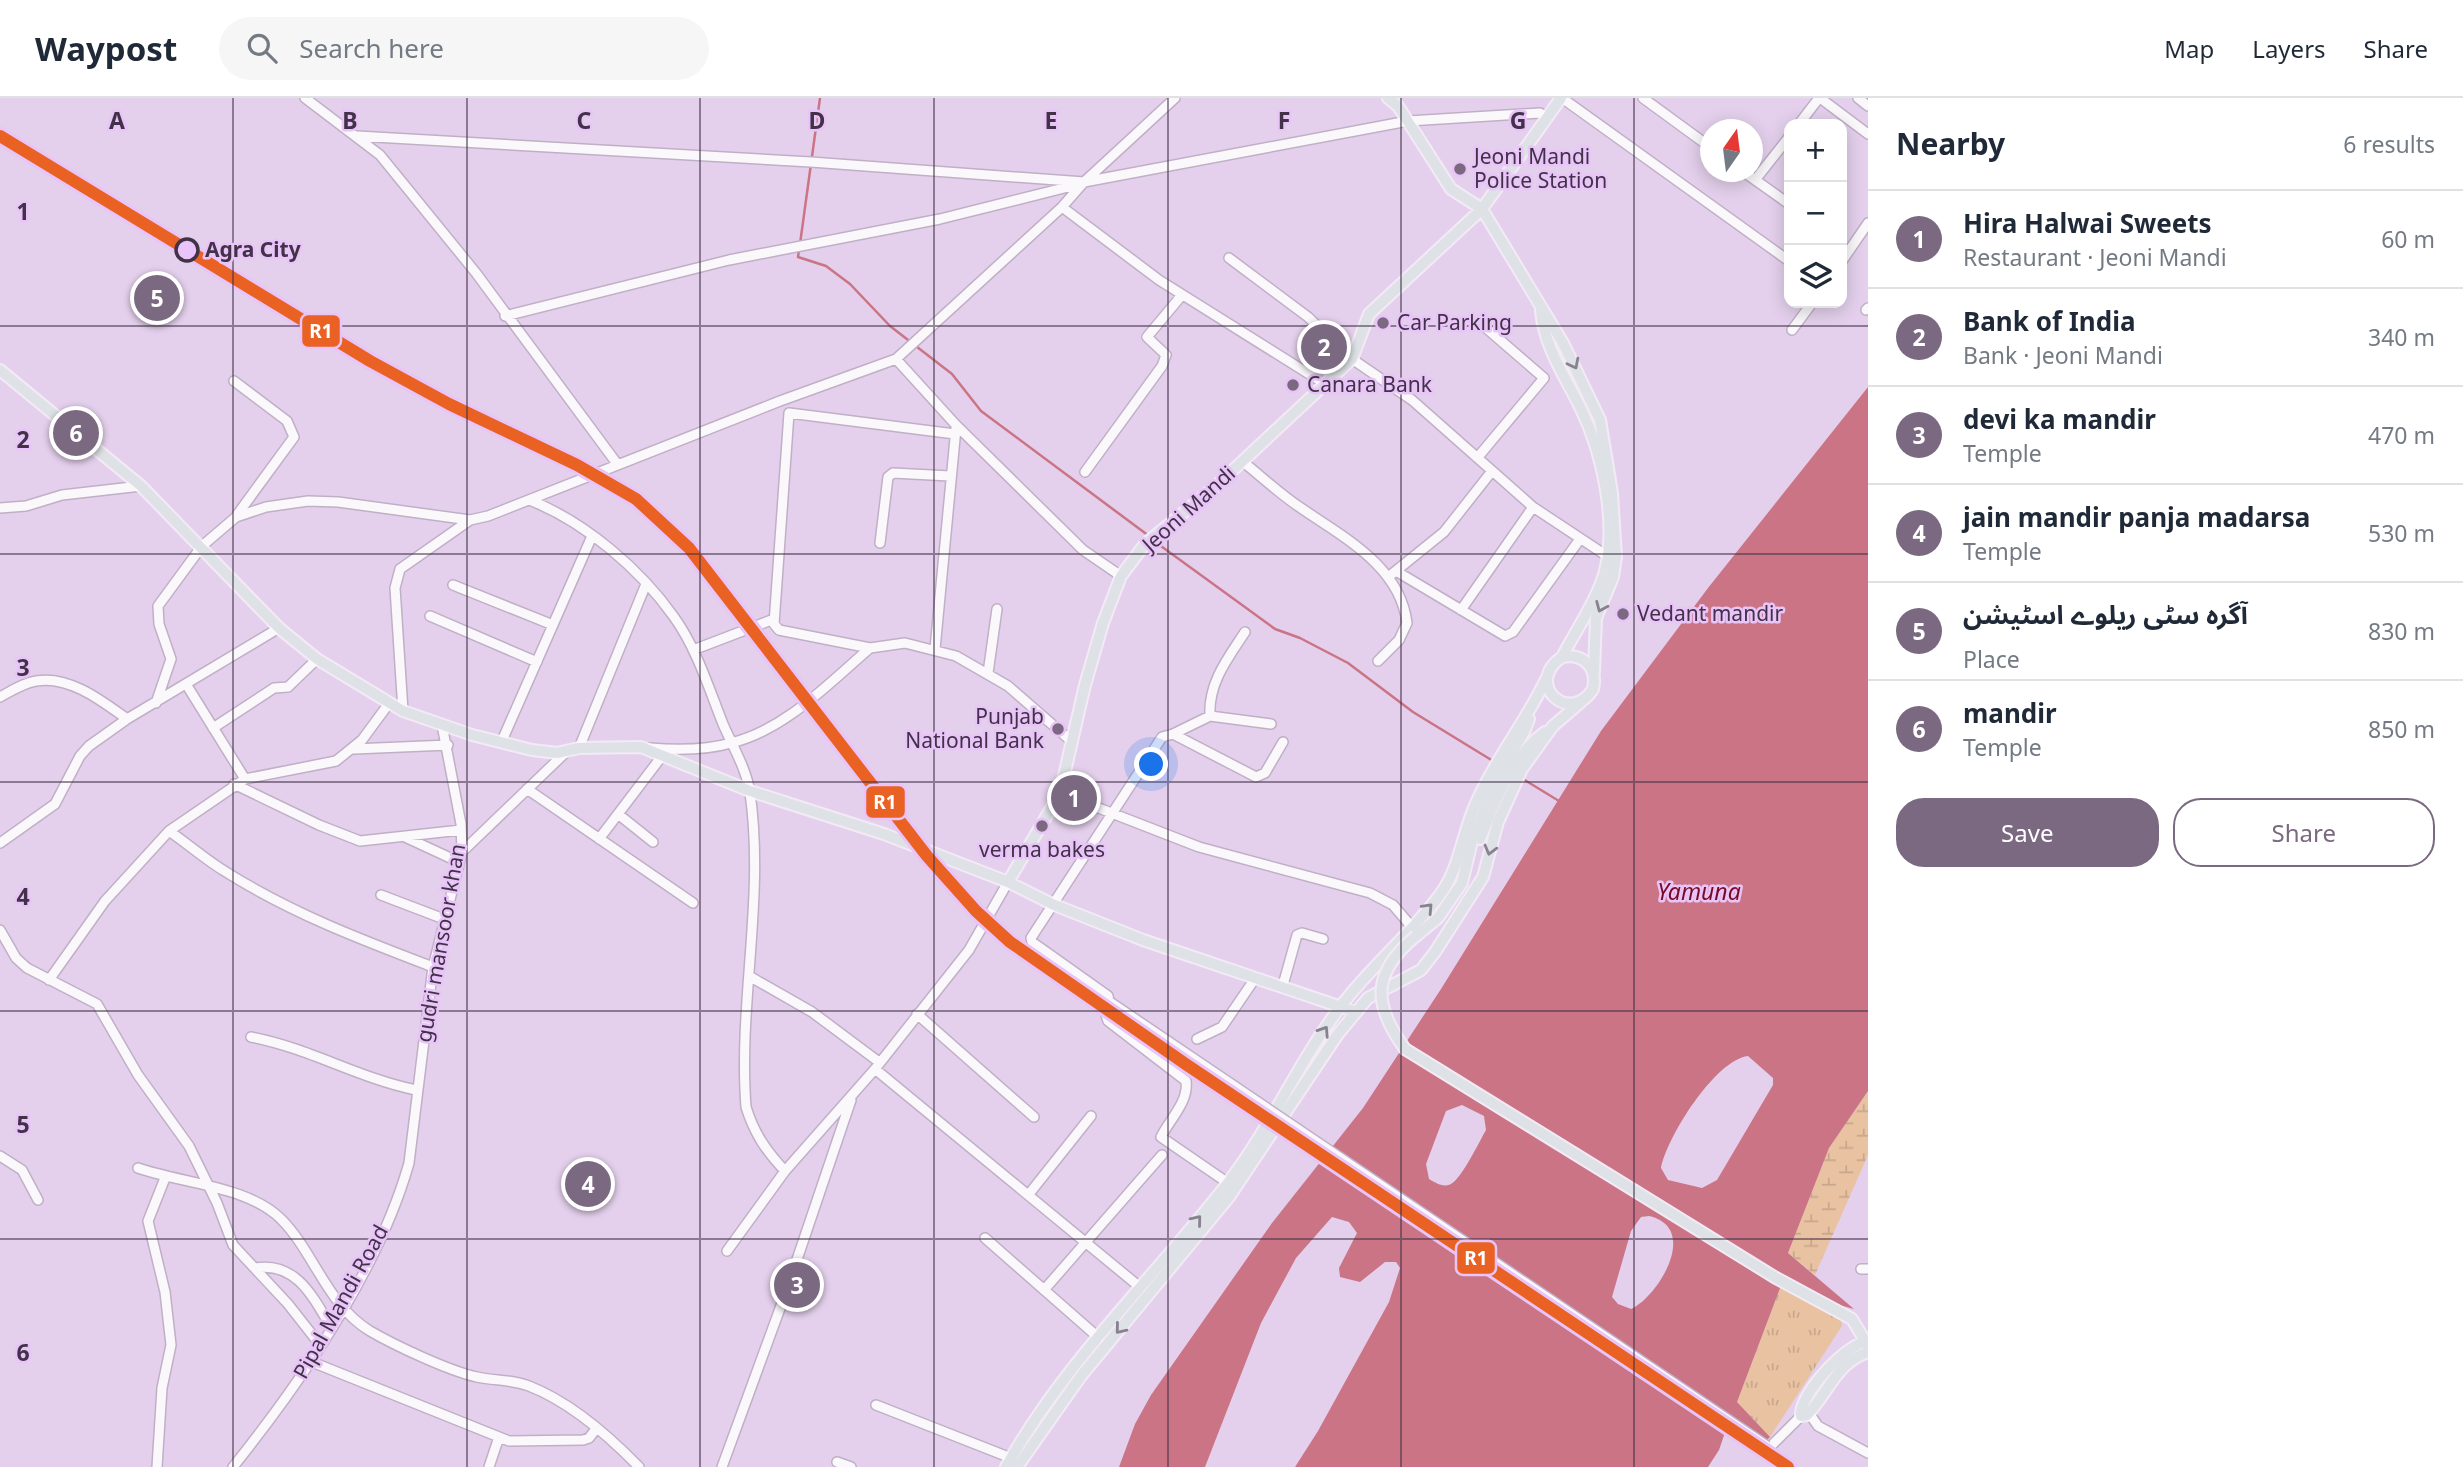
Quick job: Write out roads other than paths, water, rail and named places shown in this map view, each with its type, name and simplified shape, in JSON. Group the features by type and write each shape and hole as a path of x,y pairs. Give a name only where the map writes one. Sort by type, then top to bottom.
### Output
{"main road":[{"path":"1388,98 1398,106 1451,189 1482,209 1573,363 1600,419 1612,493 1616,557 1613,577 1596,618 1593,689 1511,762 1501,779 1475,803 1450,879 1392,958 1383,980 1383,1003 1390,1028 1405,1049 1764,1271 1852,1319 1868,1345 1851,1346 1805,1414"},
{"name":"Jeoni Mandi","path":"1008,883 1060,793 1070,740 1103,623 1121,576 1145,544 1165,530 1352,359 1369,314 1482,209 1562,98"},
{"path":"1011,1464 1051,1397 1228,1183 1342,1005 1414,931 1452,901 1501,779 1511,762 1553,664 1562,657 1602,580 1607,556 1606,507 1596,449 1588,424 1557,366 1544,333 1541,305"},
{"path":"0,370 141,486 279,628 317,659 403,710 501,743 557,753 574,749 641,747 750,791 884,834 1008,883 1052,904 1187,956 1283,985 1356,1012"},
{"path":"1562,657 1578,657 1586,661 1594,672"},
{"path":"1546,679 1551,694 1557,700 1573,704 1581,702"},
{"path":"1011,1464 1229,1197 1269,1141 1322,1055 1356,1012 1376,993 1420,970 1435,952 1483,877 1498,822 1501,779"}],"street":[{"path":"305,98 380,155 476,273 505,316 618,465"},
{"path":"403,710 395,588 400,569 470,520 532,501 780,401 896,359 1062,207 1084,182 1175,98"},
{"path":"1562,98 1784,257"},
{"path":"1643,98 1700,140"},
{"path":"1803,119 1820,98 1868,134"},
{"path":"1858,98 1868,106"},
{"path":"505,316 729,260 940,219 1084,182 1408,121 1540,113 1547,118"},
{"path":"357,135 811,162 1084,182"},
{"path":"1763,170 1784,142"},
{"path":"1758,182 1784,200"},
{"path":"1062,207 1182,295 1325,384"},
{"path":"1847,254 1868,223"},
{"path":"1229,258 1308,317 1352,359 1412,400 1533,507 1607,556"},
{"path":"1085,472 1162,366 1166,355 1147,337 1182,295"},
{"path":"1792,330 1808,308"},
{"path":"1485,327 1544,378"},
{"path":"896,359 956,429 1083,550 1121,576"},
{"path":"1478,457 1557,366"},
{"path":"156,703 171,659 159,624 158,606 202,546 236,517 294,437 287,421 234,380"},
{"path":"780,401 789,413 774,619 776,628 870,648 898,643 935,649 988,673 1070,740"},
{"path":"789,413 956,429"},
{"path":"935,649 956,429"},
{"path":"1242,461 1300,508 1351,541 1387,578 1407,624 1399,640 1378,661"},
{"path":"1387,578 1444,532 1492,471"},
{"path":"880,543 888,477 894,473 950,476"},
{"path":"0,508 26,506 62,495 141,486"},
{"path":"236,517 266,507 308,501 470,520"},
{"path":"532,501 551,509 592,536 646,584 675,618 693,650 732,743 750,791 754,880 746,1107 765,1149 785,1171"},
{"path":"1461,610 1533,507"},
{"path":"501,743 592,536"},
{"path":"1396,571 1499,635 1510,635 1580,539"},
{"path":"462,852 489,829 527,789 574,749 646,584"},
{"path":"453,585 553,625"},
{"path":"988,673 997,609"},
{"path":"430,616 537,662"},
{"path":"693,650 774,619"},
{"path":"0,843 55,804 83,751 127,719 279,628"},
{"path":"1210,716 1209,702 1218,675 1245,632"},
{"path":"641,747 666,749 732,743 758,732 811,698 870,648"},
{"path":"213,728 274,688 288,687 317,659"},
{"path":"0,697 28,683 51,681 86,691 127,719"},
{"path":"186,684 245,779"},
{"path":"49,980 105,901 169,831 234,783 325,765 354,749 390,702"},
{"path":"1271,724 1210,716 1162,737 1032,933 1032,942 1108,996 1110,1003 1767,1446 1771,1446 1805,1414 1818,1426 1868,1453"},
{"name":"gudri mansoor khan","path":"409,1163 433,967 462,852 448,745 442,725"},
{"path":"1173,734 1256,777 1265,773 1283,742"},
{"path":"354,749 448,745"},
{"path":"599,839 662,756"},
{"path":"234,783 347,837 370,841 461,830"},
{"path":"527,789 692,903"},
{"path":"1060,793 1199,847 1370,893 1393,905 1414,931"},
{"path":"618,814 653,842"},
{"path":"169,831 226,872 296,910 333,928 433,967"},
{"path":"403,836 459,862"},
{"path":"727,1251 785,1171 853,1095 969,950 1008,883"},
{"path":"381,895 444,919"},
{"path":"0,930 16,958 49,980 97,1004 138,1075 189,1146 217,1203 233,1245 321,1346"},
{"path":"1283,985 1297,935 1301,933 1323,939"},
{"path":"749,976 812,1013 1141,1288"},
{"path":"1197,1039 1222,1027 1256,977"},
{"path":"917,1014 1034,1117"},
{"path":"1106,1014 1108,1021 1186,1081 1187,1088 1178,1111 1161,1138 1228,1183"},
{"path":"251,1037 286,1044 350,1072 416,1090"},
{"path":"722,1467 786,1292 853,1095"},
{"path":"1029,1194 1091,1116"},
{"path":"1044,1290 1162,1155"},
{"path":"0,1156 22,1170 38,1200"},
{"name":"Pipal Mandi Road","path":"233,1467 312,1362 365,1268 404,1182 409,1163"},
{"path":"138,1168 165,1178 206,1184 260,1205 281,1219 343,1307 370,1331 472,1376 517,1382 538,1390 564,1404 639,1467"},
{"path":"157,1467 162,1388 171,1345 165,1292 148,1222 165,1178"},
{"path":"985,1238 1099,1338"},
{"path":"255,1268 276,1267 300,1281 331,1327"},
{"path":"312,1362 514,1441 583,1440 590,1438 596,1429"},
{"path":"876,1405 1011,1464"},
{"path":"489,1467 499,1437"},
{"path":"837,1462 851,1467"}],"water":[{"name":"Yamuna","path":"1868,387 1868,1091 1829,1148 1788,1253 1854,1309 1839,1305 1785,1275 1737,1402 1770,1437 1766,1441 1731,1415 1719,1450 1708,1467 1295,1467 1318,1431 1389,1302 1400,1268 1396,1262 1385,1262 1360,1282 1340,1277 1339,1268 1357,1233 1349,1222 1332,1217 1296,1258 1261,1323 1205,1467 1119,1467 1135,1424 1151,1395 1272,1223 1363,1108 1441,989 1601,731 1708,588","holes":["1748,1056 1773,1078 1773,1085 1717,1180 1702,1188 1668,1180 1661,1168 1682,1120 1721,1071","1462,1105 1484,1116 1486,1130 1460,1175 1451,1184 1445,1185 1429,1179 1426,1164 1446,1111","1649,1216 1664,1223 1672,1234 1673,1248 1662,1278 1652,1292 1631,1309 1618,1304 1612,1297 1631,1231 1641,1217"]}],"waterway":[{"path":"800,244 820,98"},
{"path":"799,250 798,257 826,266 850,284 890,326 952,374 981,411 1149,536"},
{"path":"1154,541 1275,629 1300,638 1348,663 1413,712 1493,761"},
{"path":"1523,779 1559,801"}],"place":[{"name":"Jeoni Mandi Police Station","path":"1460,169"},
{"name":"Agra City","path":"187,250"},
{"name":"آگرہ سٹی ریلوے اسٹیشن","path":"157,298"},
{"name":"Car Parking","path":"1383,323"},
{"name":"Bank of India","path":"1324,347"},
{"name":"Canara Bank","path":"1293,385"},
{"name":"mandir","path":"76,433"},
{"name":"Vedant mandir","path":"1623,614"},
{"name":"Punjab National Bank","path":"1058,729"},
{"name":"Hira Halwai Sweets","path":"1074,798"},
{"name":"verma bakes","path":"1042,826"},
{"name":"jain mandir panja madarsa","path":"588,1184"},
{"name":"devi ka mandir","path":"797,1285"}]}
